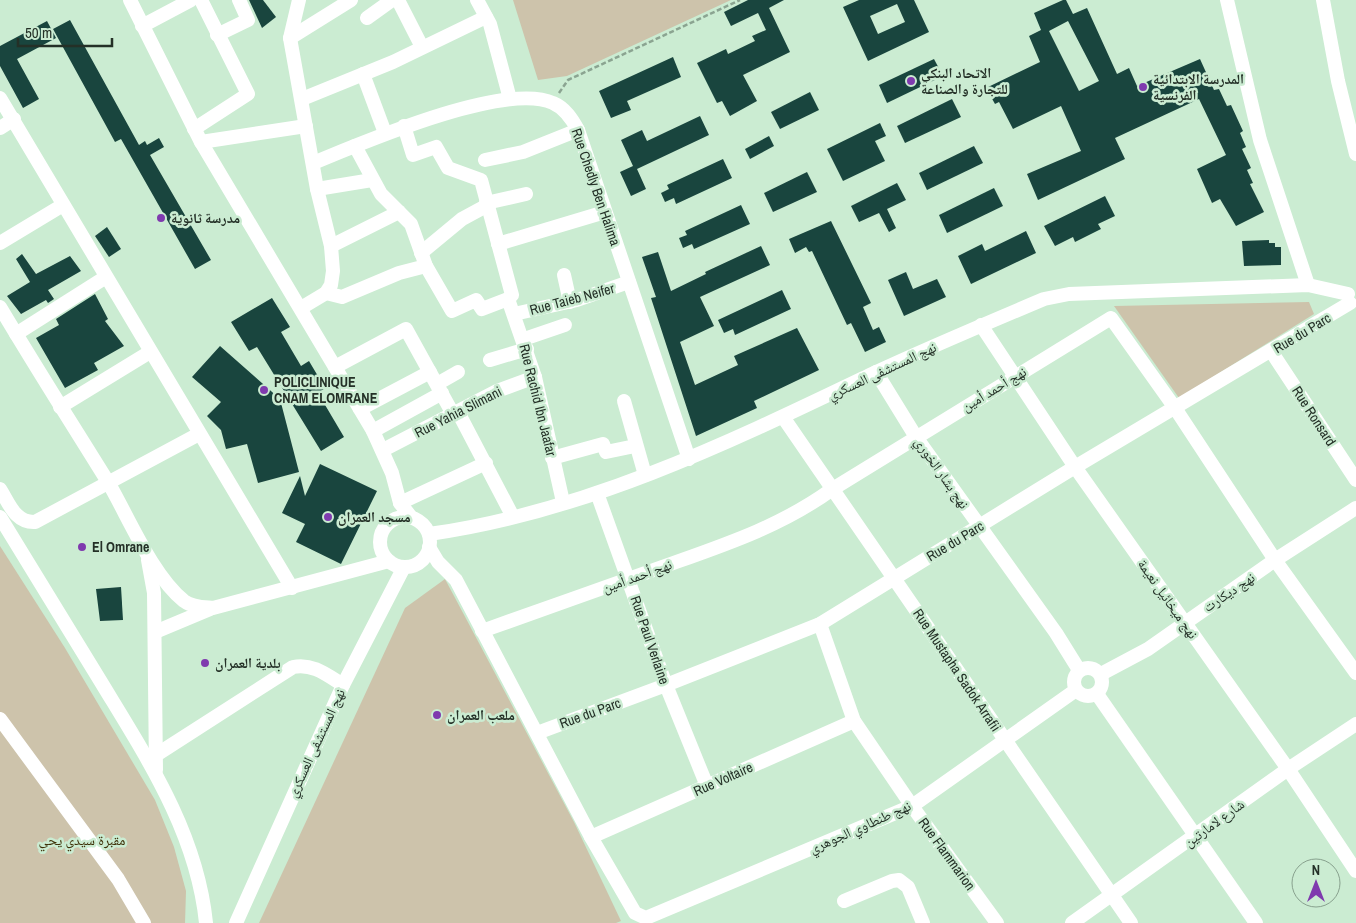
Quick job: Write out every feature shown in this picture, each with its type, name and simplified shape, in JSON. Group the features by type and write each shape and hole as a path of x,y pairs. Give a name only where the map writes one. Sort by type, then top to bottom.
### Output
{"street":[{"path":"130,0 201,142 373,431 392,473 400,503 411,517 420,522 438,562 456,580 591,836"},
{"path":"142,26 170,5 191,0"},
{"path":"194,129 248,94 200,0"},
{"path":"217,34 248,20 239,0"},
{"path":"299,0 290,38 317,189 331,246 332,279 326,293 301,308"},
{"path":"290,38 351,0"},
{"path":"367,18 392,0"},
{"path":"398,0 422,47"},
{"path":"477,0 486,17 510,99"},
{"path":"1227,0 1260,140 1308,285"},
{"path":"1323,0 1338,81 1356,153"},
{"path":"302,99 362,74 486,17"},
{"path":"362,74 385,132"},
{"path":"0,98 292,588"},
{"path":"313,163 385,132 404,126 510,99 552,102"},
{"name":"Rue Chedly Ben Halima","path":"552,102 563,110 578,130 690,459"},
{"path":"0,128 14,120"},
{"path":"201,142 306,126"},
{"path":"404,126 414,154 436,147 448,168 481,180 498,244 605,212"},
{"path":"485,160 523,152 578,130"},
{"path":"355,146 381,194 411,224 423,259 452,310 476,300 482,310 508,299"},
{"path":"317,189 372,180"},
{"path":"326,293 342,297 399,272 423,259 462,219 486,204 526,194"},
{"path":"0,243 63,205"},
{"path":"331,246 399,212"},
{"name":"Rue Rachid Ibn Jaafar","path":"498,244 512,295 508,299 535,377 563,502"},
{"path":"564,275 570,302"},
{"path":"16,334 106,277"},
{"name":"Rue Taieb Neifer","path":"514,314 570,302 629,282"},
{"name":"نهج المستشفى العسكري","path":"429,541 597,493 690,459 783,418 876,372 1044,299 1069,294 1308,285 1353,297"},
{"name":"Rue du Parc","path":"536,733 666,685 820,624 1075,467 1271,351 1353,297"},
{"path":"0,307 165,580 185,602 196,607 213,608"},
{"name":"نهج أحمد أمين","path":"482,631 629,579 777,523 805,509 831,490 1111,318 1175,408 1275,560 1356,673"},
{"path":"490,360 565,325"},
{"name":"نهج ميخائيل نعيمة","path":"981,326 1075,467 1288,769 1356,871"},
{"path":"335,367 406,329 439,389 486,462 514,517"},
{"name":"Rue Ronsard","path":"1271,351 1356,480"},
{"path":"60,407 150,352"},
{"path":"360,409 430,372"},
{"path":"373,431 439,389 458,372"},
{"name":"نهج بشار الخوري","path":"876,372 916,437 1080,670"},
{"name":"Rue Yahia Slimani","path":"382,450 497,391 535,377"},
{"path":"624,401 635,446 645,475"},
{"name":"Rue Mustapha Sadok Arrafii","path":"783,418 1131,923"},
{"path":"0,489 16,515 28,522 35,522 199,434"},
{"path":"552,458 603,444 606,452 635,446"},
{"path":"400,503 486,462"},
{"name":"Rue Paul Verlaine","path":"597,493 666,685 707,786"},
{"name":"نهج ديكارت","path":"1100,674 1148,649 1275,560 1356,508"},
{"path":"411,517 401,516 392,519 385,526 380,535 379,544 382,554 389,561 404,567 420,561 429,541"},
{"path":"0,517 156,772 181,825 195,862 206,923"},
{"path":"144,548 154,593 156,632 156,772"},
{"path":"156,632 213,608 389,561"},
{"name":"نهج المستشفى العسكري","path":"236,923 343,685 404,567"},
{"name":"Rue Flammarion","path":"820,624 854,721 912,806 997,923"},
{"path":"156,754 293,667 302,665 314,667 343,685"},
{"path":"1091,668 1100,674 1103,685 1097,694 1086,696 1076,690 1074,679 1080,670 1091,668"},
{"name":"نهج طنطاوي الجوهري","path":"591,836 635,913 646,918 652,917 912,806 1076,690"},
{"path":"1097,694 1256,923"},
{"path":"0,719 118,879 144,923"},
{"name":"Rue Voltaire","path":"591,836 854,721"},
{"name":"شارع لامارتين","path":"1072,923 1288,769 1356,724"},
{"path":"844,900 899,880 908,887 923,923"}],"path":[{"path":"552,102 568,80 740,0"}],"green space":[{"path":"513,0 731,0 567,76 538,80"},
{"path":"1309,302 1314,314 1179,398 1114,306"},
{"name":"مقبرة سيدي يحي","path":"0,546 65,648 155,800 174,847 186,891 185,923 0,923"},
{"name":"ملعب العمران","path":"445,579 574,822 621,921 616,923 259,923 405,608"}],"building":[{"path":"249,0 263,0 276,17 262,28"},
{"path":"748,0 784,0 769,8 790,52 743,75 757,101 730,116 722,101 717,103 697,63 726,49 728,54 755,41 752,36 766,30 758,13 731,26 724,12"},
{"path":"859,0 914,0 929,32 868,61 843,7","holes":["897,4 905,22 878,34 870,16"]},
{"path":"1063,0 1066,0 1073,14 1087,8 1117,74 1129,68 1137,86 1200,59 1214,90 1219,89 1227,106 1231,105 1243,131 1240,133 1246,147 1242,149 1251,168 1247,170 1253,183 1250,184 1264,212 1236,226 1220,199 1212,203 1197,169 1226,155 1199,99 1115,138 1125,159 1038,200 1027,174 1081,151 1061,106 1013,129 999,102 995,104 986,88 1040,62 1029,36 1041,30 1034,13","holes":["1068,21 1099,81 1079,91 1049,31"]},
{"path":"70,20 139,145 145,141 147,145 159,138 164,147 150,155 211,260 195,269 121,139 115,142 53,29"},
{"path":"47,21 56,38 17,59 39,99 23,108 0,66 0,46"},
{"path":"673,57 681,77 627,101 631,110 611,118 599,91"},
{"name":"الاتحاد البنكي للتجارة والصناعة","path":"934,59 943,76 887,103 879,85"},
{"path":"810,92 819,110 780,129 771,112"},
{"path":"952,99 961,117 905,143 897,126"},
{"path":"700,116 709,135 637,169 646,189 631,196 620,172 633,166 621,140 642,130 647,141"},
{"path":"880,123 886,136 875,141 885,161 843,181 827,149"},
{"path":"769,136 774,146 750,159 745,149"},
{"path":"974,146 983,163 927,190 919,173"},
{"path":"723,159 732,178 676,204 674,198 665,202 661,193 669,189 667,185"},
{"path":"807,172 817,192 773,212 764,193"},
{"path":"897,183 906,200 887,209 896,228 889,232 879,213 859,222 851,206"},
{"path":"994,188 1003,206 947,233 939,215"},
{"path":"1105,196 1115,216 1098,224 1101,229 1075,242 1073,237 1055,246 1044,226"},
{"path":"741,205 750,224 694,249 692,244 683,248 679,238 687,235 685,231"},
{"path":"831,221 871,303 863,307 873,330 879,327 886,342 865,352 851,323 847,325 812,251 809,252 806,247 795,253 789,239"},
{"path":"107,227 121,249 109,257 95,236"},
{"path":"1026,231 1036,253 971,284 958,256 982,244 985,251"},
{"path":"1269,240 1269,243 1275,243 1275,247 1281,247 1281,265 1244,266 1242,241"},
{"path":"761,246 770,265 700,297 714,326 680,342 695,385 738,365 734,356 797,328 819,370 754,401 757,408 696,436 651,298 656,297 642,257 658,252 671,291 706,274 705,272"},
{"path":"22,254 36,274 70,256 81,271 48,290 54,299 48,303 46,300 21,314 7,296 30,282 16,259"},
{"path":"906,272 913,289 937,279 946,297 904,316 888,280"},
{"path":"782,290 791,309 735,335 733,329 724,333 718,320"},
{"path":"95,294 108,319 105,321 124,346 94,363 98,370 65,388 36,338 59,325 56,319"},
{"path":"272,298 290,327 281,332 301,366 309,361 325,388 318,393 344,437 321,451 257,347 249,351 231,322"},
{"path":"220,346 280,399 299,472 258,483 247,444 226,449 221,430 207,416 221,402 192,377"},
{"name":"مسجد العمران","path":"320,464 377,491 341,564 296,542 305,524 282,513 300,476 305,496"},
{"path":"121,587 123,620 100,621 96,589"}],"place":[{"name":"الاتحاد البنكي للتجارة والصناعة","path":"911,81"},
{"name":"المدرسة الابتدائية الفرنسية","path":"1143,87"},
{"name":"مدرسة ثانوية","path":"161,218"},
{"name":"POLICLINIQUE CNAM ELOMRANE","path":"264,390"},
{"name":"مسجد العمران","path":"328,517"},
{"name":"El Omrane","path":"82,547"},
{"name":"بلدية العمران","path":"205,663"},
{"name":"ملعب العمران","path":"437,715"}]}
